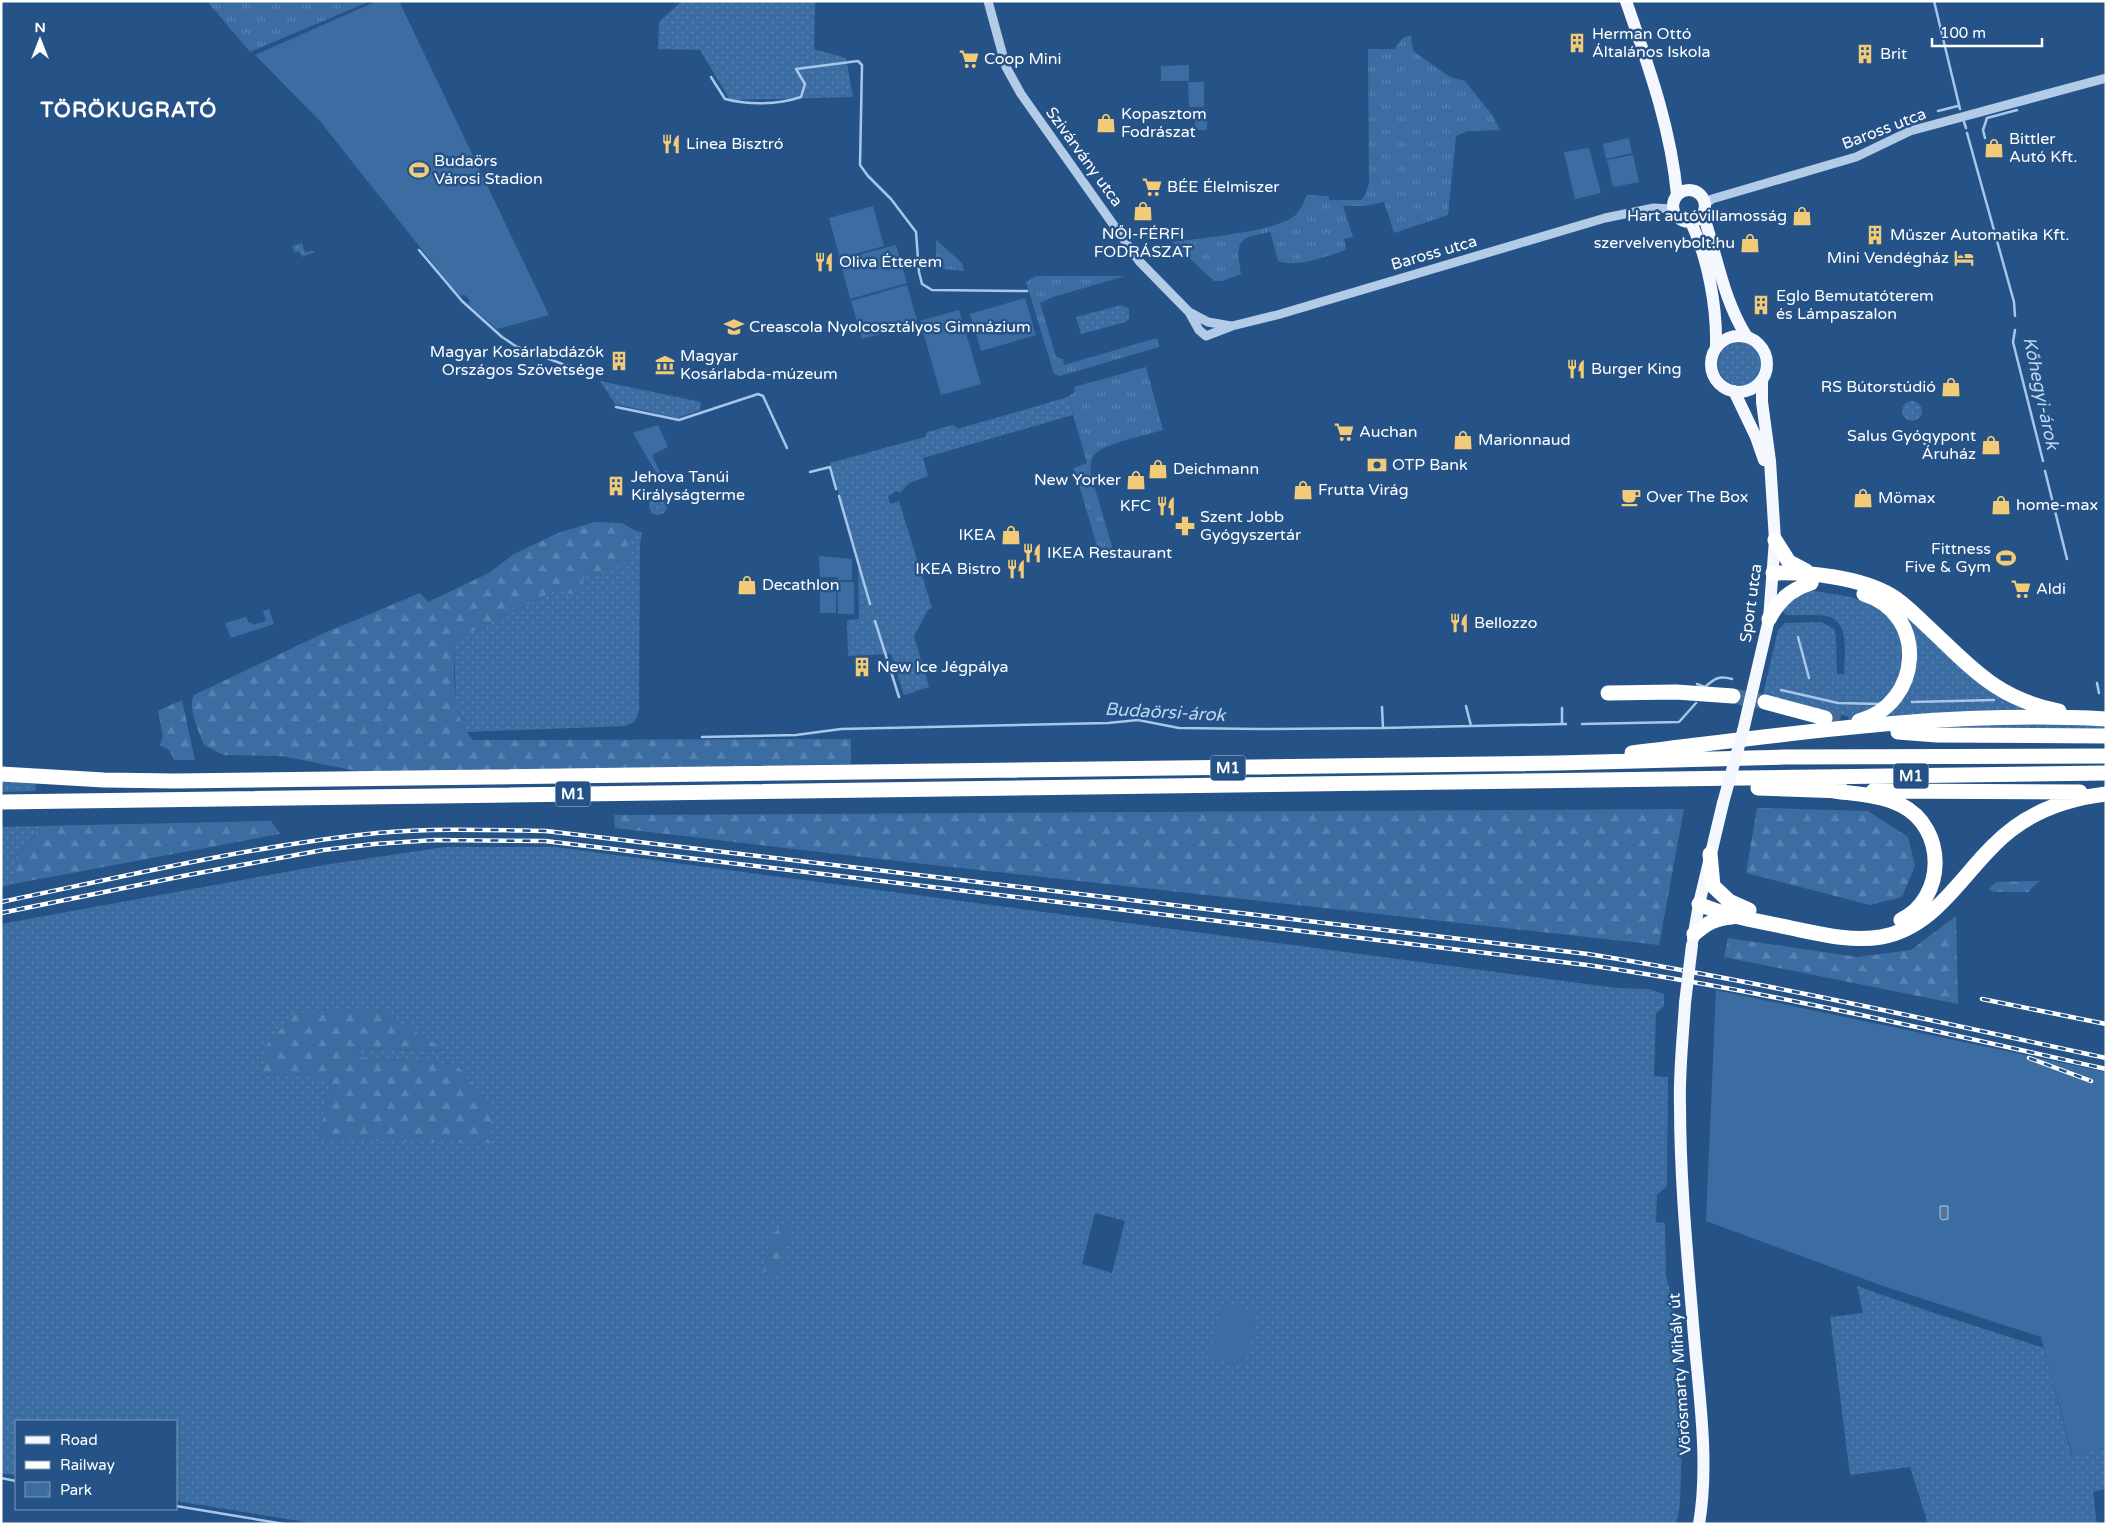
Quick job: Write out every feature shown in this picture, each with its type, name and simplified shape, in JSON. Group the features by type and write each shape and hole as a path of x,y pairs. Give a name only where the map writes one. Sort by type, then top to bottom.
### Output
{"highway":[{"path":"1775,540 1784,556 1793,565 1816,579 1861,583 1892,596 1909,609 1986,682 2007,695 2042,708 2104,719"},
{"path":"1558,763 1873,716 1880,713 1894,701 1907,676 1910,663 1906,633 1900,621 1889,608 1877,599 1816,579 1790,572 1773,573"},
{"path":"1769,619 1777,603 1783,597 1796,588 1816,579"},
{"path":"1608,693 1676,692 1733,696"},
{"path":"1765,702 1826,724 2012,716 2104,719"},
{"path":"1898,732 1937,735 2106,736"},
{"name":"M1","path":"1,774 104,780 174,781 1558,763 1785,757 2106,756"},
{"name":"M1","path":"1,802 2106,773"},
{"path":"1716,779 1735,786 1834,791 2106,793"},
{"path":"1699,904 1713,910 1838,928 1867,929 1885,927 1904,919 1917,910 1932,887 1936,858 1931,839 1917,817 1901,805 1887,800 1834,791"},
{"path":"1693,940 1709,922 1744,914 1824,935 1865,938 1894,934 1913,925 1936,909 1994,844 2024,821 2066,801 2106,793"},
{"path":"1710,854 1714,886 1744,914"}],"main road":[{"path":"1626,1 1659,98 1673,158 1677,195 1673,209 1680,220 1690,222 1697,220 1704,209"},
{"path":"1673,158 1690,190 1699,194 1725,289 1737,321 1747,336 1758,343 1766,353 1768,365 1762,381 1747,391 1734,392 1719,384 1713,374 1712,358 1716,347 1713,298 1704,261 1690,222"},
{"path":"1677,195 1690,190"},
{"path":"1716,347 1728,338 1747,336"},
{"name":"Sport utca","path":"1685,1003 1699,904 1769,619 1775,540 1771,478 1762,402 1762,381"},
{"name":"Sport utca","path":"1734,392 1756,436 1771,478"},
{"name":"Vörösmarty Mihály út","path":"1685,1003 1680,1104 1684,1221 1701,1426 1703,1484 1699,1524"}],"street":[{"name":"Szivárvány utca","path":"988,1 1006,67 1020,94 1140,261 1189,312 1199,330 1206,336"},
{"name":"Baross utca","path":"1704,209 1712,199 1856,157 1910,132 2106,78"},
{"name":"Baross utca","path":"1206,336 1232,326 1277,315 1605,218 1654,208 1673,209"},
{"name":"Szivárvány utca","path":"1189,312 1208,322 1232,326"}],"green space":[{"path":"207,1 371,1 250,52"},
{"name":"Budaörs Városi Stadion","path":"377,1 399,1 549,315 497,329 468,304 470,300 465,295 460,296 450,285 319,120 255,55"},
{"path":"682,1 815,1 814,49 846,58 853,97 730,100 700,50 658,49 659,22"},
{"path":"1411,35 1413,51 1450,77 1465,81 1492,115 1500,130 1468,131 1456,136 1448,215 1394,233 1384,202 1364,206 1343,206 1353,237 1344,239 1346,250 1304,262 1286,263 1278,261 1270,231 1245,238 1238,252 1241,274 1222,281 1214,281 1172,242 1235,234 1269,227 1283,222 1298,213 1307,195 1329,196 1329,200 1361,200 1369,183 1368,49 1394,49 1403,38"},
{"path":"1189,65 1189,81 1161,81 1161,66"},
{"path":"1188,82 1204,82 1204,107 1189,107"},
{"path":"1195,109 1207,109 1207,130 1195,130"},
{"path":"1629,138 1632,153 1606,159 1603,144"},
{"path":"1589,148 1601,193 1575,199 1564,152"},
{"path":"1633,155 1639,182 1613,187 1607,160"},
{"path":"873,206 884,246 840,258 829,218"},
{"path":"936,240 962,263 964,271 936,268"},
{"path":"302,243 305,252 315,252 302,257 299,251 295,253 292,246"},
{"path":"896,245 907,283 850,299 840,260"},
{"path":"1036,276 1125,276 1053,297 1040,303 1056,357 1063,359 1064,365 1157,338 1159,347 1060,376 1054,374 1026,282"},
{"path":"907,285 918,324 862,339 851,301"},
{"path":"1025,298 1036,335 981,351 970,314"},
{"path":"1121,305 1129,309 1129,318 1126,322 1081,334 1076,317"},
{"path":"959,310 981,384 941,395 920,321"},
{"path":"1740,342 1752,346 1758,352 1762,364 1758,376 1752,382 1740,386 1728,382 1722,376 1718,364 1722,352 1728,346"},
{"path":"1146,367 1163,430 1101,449 1092,460 1091,475 1114,553 1100,556 1074,468 1087,463 1068,397 1075,392 1074,387"},
{"path":"600,381 701,402 700,410 677,418 615,404"},
{"path":"1068,397 1073,415 923,458 928,476 909,483 900,493 896,491 888,496 890,504 899,501 932,608 928,610 914,636 929,687 904,695 891,654 848,656 847,620 859,619 858,562 830,463 925,437 927,432 953,425 958,429"},
{"path":"1912,401 1919,404 1922,411 1919,418 1912,421 1905,418 1902,411 1905,404"},
{"path":"658,425 668,447 652,455 660,472 668,471 671,478 658,476 633,433"},
{"path":"658,497 664,500 667,506 664,512 658,515 652,512 649,506 652,500"},
{"path":"594,522 622,523 636,531 628,540 630,563 600,573 586,575 574,595 556,590 454,641 454,680 457,706 460,718 473,740 851,739 851,764 367,773 282,756 223,755 204,745 193,713 192,700 194,695 322,634 420,593 428,602 489,573 514,554 558,533"},
{"path":"636,531 642,532 640,546 639,711 635,721 625,726 466,732 456,704 454,641 586,575 600,573"},
{"path":"819,556 852,559 852,580 838,580 838,577 820,577"},
{"path":"820,581 836,581 836,613 820,613"},
{"path":"837,582 854,582 854,614 838,614"},
{"path":"1808,590 1851,597 1876,606 1892,621 1899,632 1904,667 1891,698 1854,718 1763,695 1778,630 1785,623 1821,622 1834,629 1837,674 1844,674 1845,649 1843,631 1839,624 1834,619 1826,616 1786,615 1782,610 1783,606"},
{"path":"1864,591 1877,593 2022,707 2022,709 1932,713 1883,718 1912,641"},
{"path":"269,609 274,624 231,638 225,623 246,617 252,625 266,621 263,611"},
{"path":"182,700 195,760 175,760 169,750 160,745 163,736 158,711"},
{"path":"1911,723 2106,723 2106,731 1952,729"},
{"path":"1,781 36,784 35,791 1,792"},
{"path":"1757,808 1868,811 1908,837 1915,866 1902,897 1870,905 1746,873"},
{"path":"1684,809 1659,945 615,828 614,815"},
{"path":"271,821 280,834 13,884 19,853 42,826"},
{"path":"42,826 19,853 13,884 1,887 1,827"},
{"path":"445,847 555,847 1616,988 1648,989 1664,994 1664,1006 1656,1013 1654,1076 1668,1077 1667,1186 1657,1195 1656,1222 1665,1223 1666,1276 1674,1307 1682,1437 1680,1505 1676,1524 318,1524 178,1501 178,1420 15,1420 15,1475 1,1473 1,924 324,865","holes":["380,1011 447,1051 361,1048 358,1057 456,1064 319,1140 331,1080","1095,1213 1125,1221 1112,1273 1082,1264"]},
{"path":"2039,881 2028,892 1993,892 1989,889 1996,882"},
{"path":"1956,916 1958,1004 1724,957 1728,938 1857,957 1911,950"},
{"path":"1716,990 2106,1072 2106,1450 2104,1448 2073,1457 2041,1337 1883,1286 1706,1221"},
{"path":"380,1011 448,1051 361,1048 358,1057 456,1064 492,1107 491,1143 319,1140 331,1080 262,1074 265,1047 295,1013"},
{"path":"783,1225 791,1226 791,1238 787,1242 775,1277 768,1278 763,1272 769,1246 774,1234"},
{"path":"1857,1286 2044,1348 2072,1456 2105,1448 2106,1450 2106,1489 2093,1492 2097,1524 1928,1524 1910,1467 1850,1475 1830,1317 1863,1313"},
{"path":"1223,1303 1258,1312 1244,1367 1209,1358"}],"shaded area":[{"path":"1940,1206 1948,1206 1948,1219 1942,1220 1940,1218"}],"waterway":[{"name":"Kőhegyi-árok","path":"1934,1 1960,109"},
{"path":"711,77 725,99 753,103 773,103 801,97 805,84 796,69 858,61 862,65 860,165 891,199 916,232 919,272 922,284 932,290 1027,291"},
{"path":"1938,111 1958,106"},
{"path":"1985,138 1983,130 1987,118 2017,110"},
{"name":"Kőhegyi-árok","path":"1964,122 1966,128"},
{"name":"Kőhegyi-árok","path":"1967,133 2014,302 2015,316"},
{"name":"Budaörsi-árok","path":"419,250 462,301 502,337 517,347 568,366"},
{"name":"Kőhegyi-árok","path":"2015,330 2013,342 2043,461"},
{"name":"Budaörsi-árok","path":"616,407 679,420 758,394 763,396 787,448"},
{"name":"Budaörsi-árok","path":"810,472 830,467 836,489"},
{"name":"Kőhegyi-árok","path":"2045,471 2067,559"},
{"name":"Budaörsi-árok","path":"839,496 870,604"},
{"name":"Budaörsi-árok","path":"875,621 899,697"},
{"path":"1798,637 1809,678"},
{"name":"Budaörsi-árok","path":"1697,684 1705,687 1717,679 1724,677 1732,679"},
{"name":"Kőhegyi-árok","path":"2097,683 2099,693"},
{"name":"Budaörsi-árok","path":"1781,690 1838,703 1880,704"},
{"name":"Budaörsi-árok","path":"1912,702 1994,700"},
{"name":"Budaörsi-árok","path":"1582,724 1679,722 1696,703"},
{"path":"1466,706 1471,726"},
{"path":"1382,707 1383,728"},
{"path":"1562,708 1562,724"},
{"name":"Budaörsi-árok","path":"702,737 796,735 841,729 1108,723 1138,720 1179,728 1261,729 1566,724"},
{"path":"1,1478 15,1481"},
{"path":"178,1506 284,1524"}],"tunnel":[{"path":"1733,696 1765,702"},
{"path":"1825,718 1860,725"}],"railway":[{"path":"1,902 188,863 330,839 419,830 546,831 1588,954 1783,989 2106,1058"},
{"path":"1,913 323,850 435,840 545,841 1587,965 1717,986 1782,999 2106,1069"},
{"path":"1982,999 2106,1024"},
{"path":"2029,1058 2091,1081"}],"place":[{"name":"Herman Ottó Általános Iskola","path":"1577,43"},
{"name":"Brit","path":"1865,54"},
{"name":"Coop Mini","path":"969,59"},
{"name":"Kopasztom Fodrászat","path":"1106,123"},
{"name":"Linea Bisztró","path":"671,144"},
{"name":"Bittler Autó Kft.","path":"1994,148"},
{"name":"Budaörs Városi Stadion","path":"419,170"},
{"name":"BÉE Élelmiszer","path":"1152,187"},
{"name":"NŐI-FÉRFI FODRÁSZAT","path":"1143,211"},
{"name":"Hart autóvillamosság","path":"1802,216"},
{"name":"Műszer Automatika Kft.","path":"1875,235"},
{"name":"szervelvenybolt.hu","path":"1750,243"},
{"name":"Mini Vendégház","path":"1964,258"},
{"name":"Oliva Étterem","path":"824,262"},
{"name":"Eglo Bemutatóterem és Lámpaszalon","path":"1761,305"},
{"name":"Creascola Nyolcosztályos Gimnázium","path":"734,327"},
{"name":"Magyar Kosárlabdázók Országos Szövetsége","path":"619,361"},
{"name":"Magyar Kosárlabda-múzeum","path":"665,365"},
{"name":"Burger King","path":"1576,369"},
{"name":"RS Bútorstúdió","path":"1951,387"},
{"name":"Auchan","path":"1344,432"},
{"name":"Marionnaud","path":"1463,440"},
{"name":"Salus Gyógypont Áruház","path":"1991,445"},
{"name":"OTP Bank","path":"1377,465"},
{"name":"Deichmann","path":"1158,469"},
{"name":"New Yorker","path":"1136,480"},
{"name":"Jehova Tanúi Királyságterme","path":"616,486"},
{"name":"Frutta Virág","path":"1303,490"},
{"name":"Over The Box","path":"1631,497"},
{"name":"Mömax","path":"1863,498"},
{"name":"home-max","path":"2001,505"},
{"name":"KFC","path":"1166,506"},
{"name":"Szent Jobb Gyógyszertár","path":"1185,526"},
{"name":"IKEA","path":"1011,535"},
{"name":"IKEA Restaurant","path":"1032,553"},
{"name":"Fittness Five & Gym","path":"2006,558"},
{"name":"IKEA Bistro","path":"1016,569"},
{"name":"Decathlon","path":"747,585"},
{"name":"Aldi","path":"2021,589"},
{"name":"Bellozzo","path":"1459,623"},
{"name":"New Ice Jégpálya","path":"862,667"}],"district":[{"name":"TÖRÖKUGRATÓ","path":"129,110"}]}
